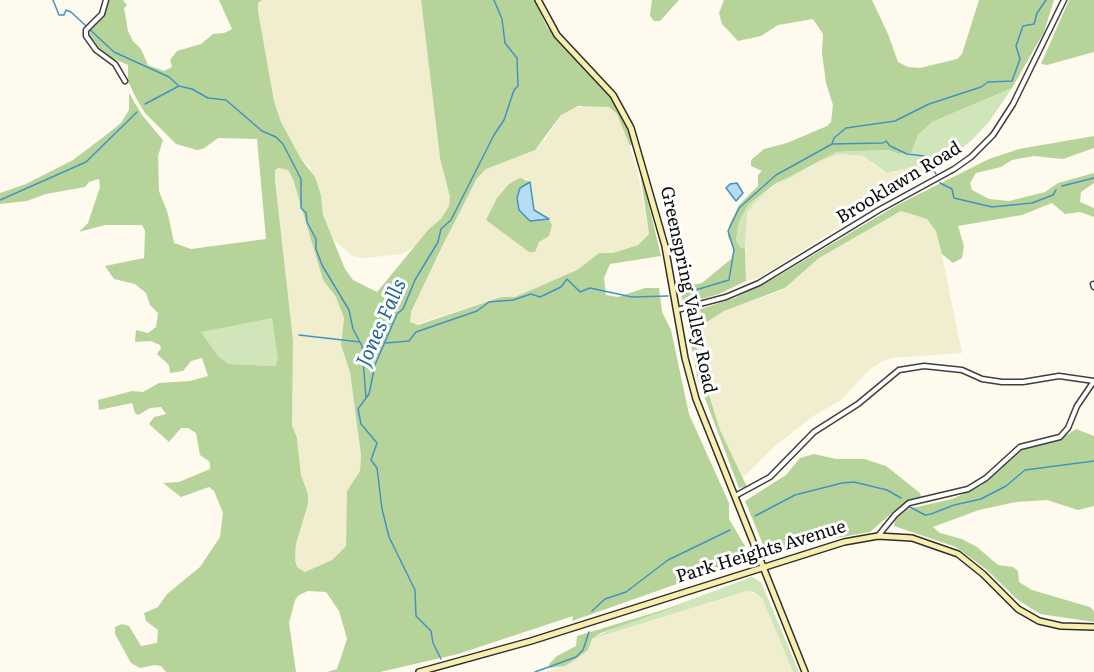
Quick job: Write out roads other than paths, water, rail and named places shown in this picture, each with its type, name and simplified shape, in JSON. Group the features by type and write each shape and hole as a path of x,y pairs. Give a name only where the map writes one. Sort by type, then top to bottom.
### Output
{"main road":[{"name":"Greenspring Valley Road","path":"538,0 557,35 603,83 626,116 658,217 685,358 696,399 761,567 805,672"},
{"name":"Park Heights Avenue","path":"419,672 500,650 844,542 878,536 912,538 958,555 983,574 1018,609 1039,621 1061,626 1094,627"}],"street":[{"path":"106,0 102,14 88,28 90,45 115,64 125,81"},
{"name":"Brooklawn Road","path":"676,310 726,297 759,283 879,210 954,170 971,157 993,135 1013,104 1064,0"},
{"path":"733,496 749,490 770,477 814,432 858,404 899,370 924,366 962,370 982,379 1002,382 1023,382 1059,376 1094,381 1077,406 1068,428 1060,437 1020,447 986,478 968,489 909,503 895,515 878,536"}],"water":[{"path":"530,182 534,210 549,219 530,221 519,210 517,198 520,188"},
{"path":"737,183 743,193 736,201 726,188 730,184"}],"waterway":[{"path":"53,0 59,15 64,15 66,10 71,12 114,52 169,77 179,86 192,89 208,98 226,100 262,131 276,137 283,144 301,179 301,208 306,213 307,222 316,239 316,249 322,265 349,310 353,329 362,346 366,398"},
{"name":"Jones Falls","path":"441,659 433,643 431,631 416,616 415,590 389,537 382,509 377,468 371,460 377,443 361,424 358,409 369,394 375,365 397,314 403,309 415,280 438,242 441,229 451,220 494,135 504,120 514,90 518,86 517,58 505,43 502,19 494,0"},
{"path":"682,294 729,280 734,250 728,231 739,208 776,175 832,144 834,138 846,128 895,121 929,104 981,87 988,82 1012,81 1020,59 1016,46 1023,26 1034,24 1037,13 1046,0"},
{"path":"145,104 179,86"},
{"path":"0,200 86,162 137,112"},
{"path":"832,144 883,143 886,141 890,146 907,154 924,156 936,174"},
{"path":"1062,186 1094,178"},
{"path":"940,183 952,189 954,198 992,207 1032,203 1053,195 1056,190"},
{"path":"386,343 409,341 416,332 477,311 489,302 513,300 531,294 540,297 561,287 567,279 580,292 590,288 632,297 668,296"},
{"path":"299,335 360,342"},
{"path":"910,507 925,515 931,514 954,505 981,499 1006,486 1025,470 1094,461"},
{"path":"755,516 795,495 842,483 854,482 887,490 901,498"},
{"path":"592,611 605,599 626,592 668,560 730,530"},
{"path":"535,672 576,657 583,650 589,632"}]}
